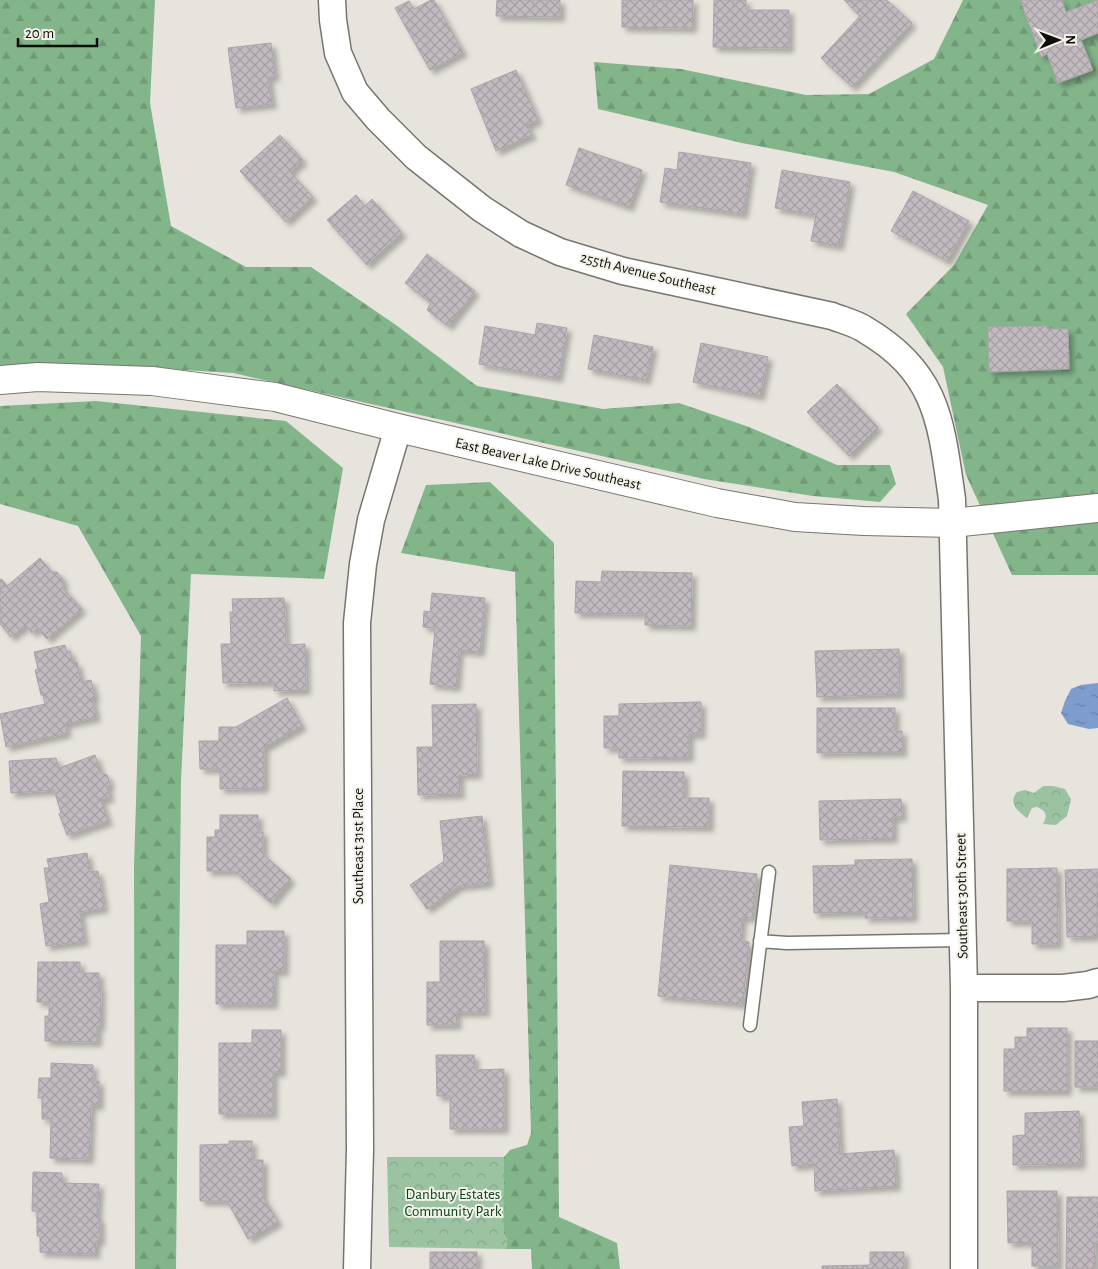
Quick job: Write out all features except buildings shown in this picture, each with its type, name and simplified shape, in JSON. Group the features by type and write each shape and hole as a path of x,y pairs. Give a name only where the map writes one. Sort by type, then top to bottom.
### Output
{"street":[{"name":"255th Avenue Southeast","path":"332,0 338,53 355,92 378,119 416,157 482,209 521,234 560,252 622,271 832,316 863,328 899,353 922,381 935,408 946,457 952,499 952,523"},
{"name":"East Beaver Lake Drive Southeast","path":"0,380 38,377 160,382 275,397 717,504 786,516 864,521 952,523 1098,508"},
{"name":"Southeast 31st Place","path":"357,1269 360,1149 357,624 363,564 371,520 398,428"},
{"name":"Southeast 30th Street","path":"952,523 964,988 964,1269"},
{"path":"964,988 1063,988 1098,982"}],"lane":[{"path":"750,1025 769,872"},
{"path":"760,941 787,943 962,940"}],"green space":[{"path":"0,0 155,0 150,103 171,226 246,267 311,267 396,325 477,386 603,409 679,403 749,427 837,465 890,465 896,484 880,502 813,496 704,479 233,373 100,365 0,366"},
{"path":"963,0 1098,0 1098,575 1012,575 966,475 943,367 906,314 954,265 988,205 894,172 742,143 598,109 594,62 681,69 806,95 869,94 934,59"},
{"path":"96,401 286,421 343,468 324,579 191,574 181,780 176,1269 135,1269 134,868 141,636 78,526 0,504 0,406"},
{"path":"490,482 554,543 559,1217 617,1243 620,1269 532,1269 531,1249 506,1249 507,1240 504,1234 504,1157 510,1150 527,1145 531,1133 515,572 401,553 426,485"},
{"path":"1043,786 1065,789 1071,799 1067,816 1056,825 1043,824 1046,816 1037,807 1032,808 1027,818 1017,810 1013,800 1017,792 1025,790 1034,793"},
{"name":"Danbury Estates Community Park","path":"387,1157 504,1157 504,1234 507,1240 506,1249 389,1247"}],"water":[{"path":"1098,683 1098,728 1089,729 1068,724 1061,713 1071,689 1081,685"}]}
